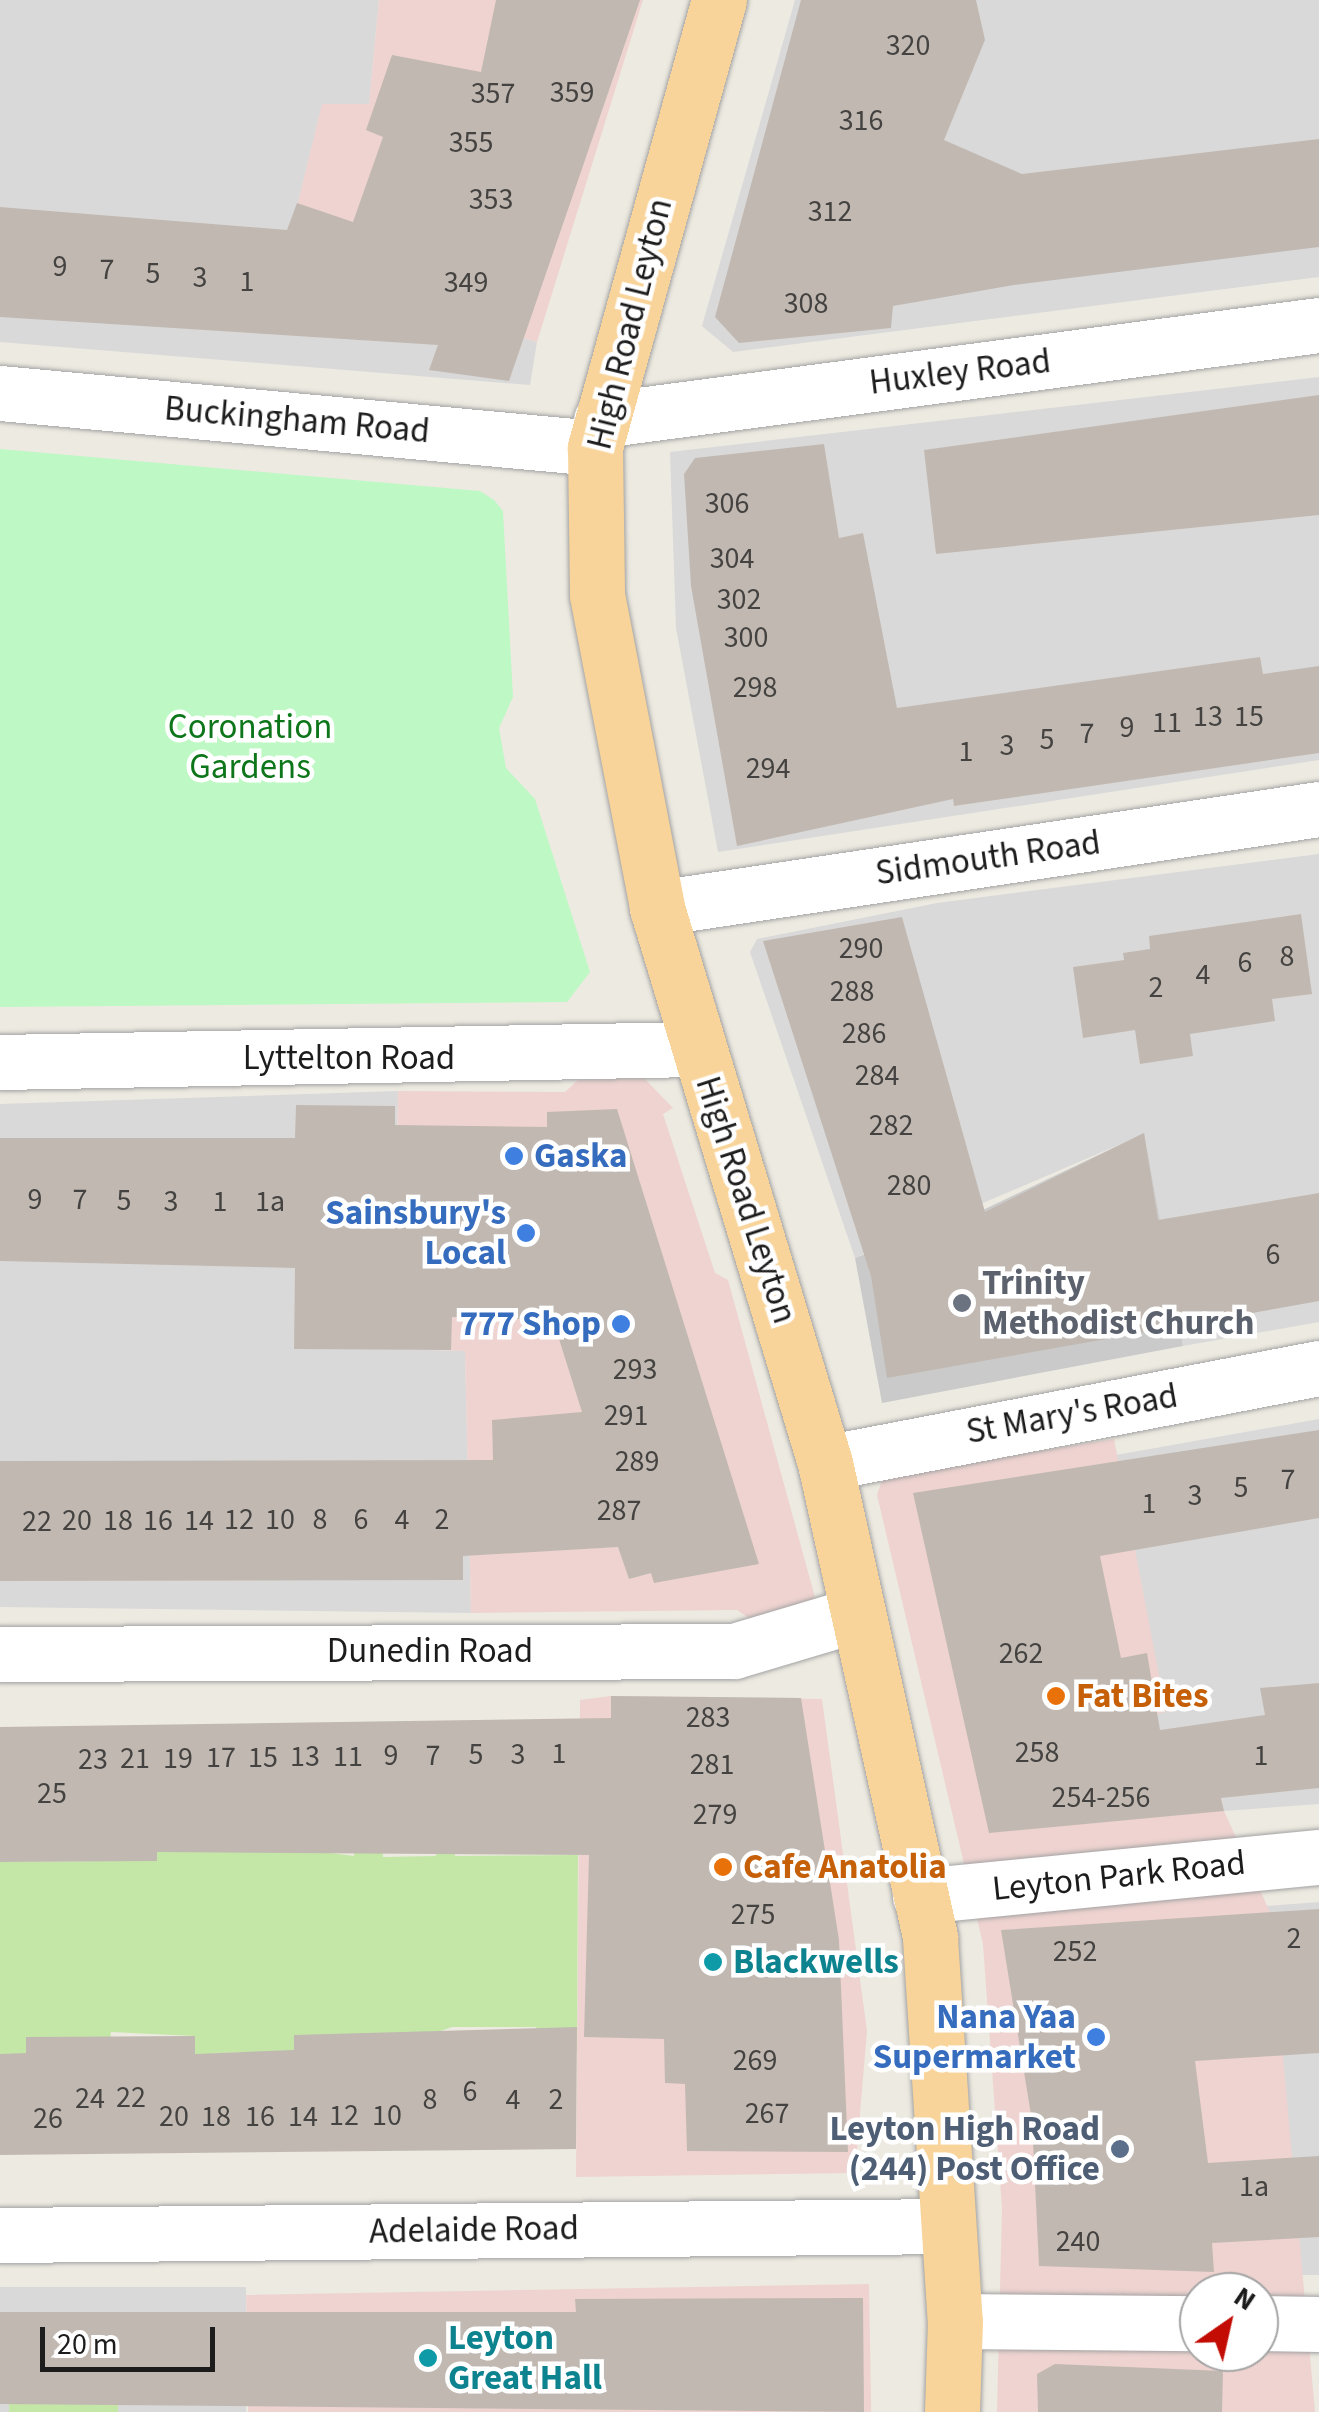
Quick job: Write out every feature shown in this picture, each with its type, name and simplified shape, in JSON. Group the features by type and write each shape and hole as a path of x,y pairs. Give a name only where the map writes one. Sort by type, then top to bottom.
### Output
{"main road":[{"name":"High Road Leyton","path":"719,0 598,434 607,668 656,908 825,1463 855,1615 920,1896 940,2013 955,2321 952,2412"}],"street":[{"name":"Huxley Road","path":"598,434 1319,326"},
{"name":"Buckingham Road","path":"0,393 598,434"},
{"name":"Sidmouth Road","path":"656,908 1319,810"},
{"name":"Lyttelton Road","path":"0,1062 698,1049"},
{"name":"St Mary's Road","path":"825,1463 1319,1368"},
{"name":"Dunedin Road","path":"0,1654 734,1651 855,1615"},
{"name":"Leyton Park Road","path":"920,1896 1319,1858"},
{"name":"Adelaide Road","path":"0,2234 948,2226"},
{"path":"955,2321 1179,2323"},
{"path":"1279,2323 1319,2324"}],"shaded area":[{"path":"0,0 379,0 369,105 322,105 282,268 537,342 530,385 0,342"},
{"path":"379,0 643,0 537,342 282,268 322,104 369,104"},
{"path":"795,0 1319,0 1319,277 733,352 702,326"},
{"path":"1319,377 1319,760 718,852 676,628 670,452"},
{"path":"1319,854 1319,1322 1183,1346 1144,1134 855,1258 750,952 757,939 937,903"},
{"path":"644,1078 673,1108 663,1114 715,1273 728,1280 816,1601 758,1624 737,1610 471,1613 465,1351 394,1349 398,1091 565,1092 578,1080"},
{"path":"398,1091 394,1349 465,1351 471,1613 0,1607 0,1104"},
{"path":"1144,1133 1183,1346 882,1403 855,1258 985,1209"},
{"path":"1319,1419 1319,1804 1224,1811 1214,1760 1167,1764 1155,1714 1165,1711 1116,1455"},
{"path":"1114,1439 1166,1712 1156,1714 1167,1764 1214,1760 1224,1811 1270,1912 1315,2412 997,2412 1002,2208 983,1944 877,1495 883,1477"},
{"path":"611,1696 822,1699 867,2031 855,2173 576,2177 580,1700"},
{"path":"1319,1902 1319,2275 1302,2275 1266,1906"},
{"path":"869,2284 871,2412 248,2412 246,2295"},
{"path":"0,2287 246,2287 246,2412 0,2412"}],"green space":[{"name":"Coronation Gardens","path":"0,449 480,491 494,500 503,511 513,697 499,728 506,768 535,799 590,972 567,1002 0,1007"},
{"path":"436,1791 454,1828 455,1856 578,1855 577,2051 536,2050 536,2027 452,2027 294,2082 265,2052 213,2053 212,2082 195,2082 194,2036 111,2032 110,2043 27,2084 0,2054 0,1862 115,1861 157,1830 354,1856 353,1792 381,1792 383,1857 436,1856"},
{"path":"118,2400 118,2412 9,2412 9,2404 30,2401"}],"building":[{"path":"496,0 640,0 509,381 429,370 438,345 0,317 0,207 287,230 297,203 353,222 383,137 366,130 392,55 481,72"},
{"path":"801,0 976,0 985,40 944,140 1022,174 1319,139 1319,247 1014,285 893,306 891,328 739,343 715,317"},
{"path":"1319,395 1319,515 936,554 924,450"},
{"path":"824,444 839,538 863,533 897,708 1260,657 1263,674 1319,666 1319,753 954,806 953,799 737,846 691,586 684,474 695,458"},
{"path":"1301,914 1312,994 1272,999 1275,1021 1190,1034 1193,1056 1140,1064 1135,1030 1083,1038 1073,967 1124,960 1123,953 1150,949 1149,936"},
{"path":"902,917 985,1212 1144,1133 1158,1220 1319,1193 1319,1301 887,1378 871,1276 763,941"},
{"path":"296,1105 395,1106 395,1125 547,1127 547,1112 617,1109 759,1564 654,1583 651,1573 629,1579 618,1547 463,1556 463,1580 0,1581 0,1461 493,1460 492,1420 582,1412 553,1320 452,1317 451,1350 294,1349 295,1268 0,1261 0,1138 295,1138"},
{"path":"1319,1430 1319,1518 1100,1556 1121,1658 1147,1653 1160,1730 1265,1715 1260,1688 1319,1683 1319,1788 1221,1798 1224,1811 989,1833 913,1493"},
{"path":"611,1696 801,1698 839,1940 848,2152 687,2151 685,2084 665,2083 664,2039 584,2037 589,1855 157,1852 157,1861 0,1862 0,1727 611,1718"},
{"path":"1319,1909 1319,2053 1195,2061 1208,2163 1319,2156 1319,2237 1212,2243 1214,2272 1039,2266 1032,2121 1001,1930"},
{"path":"577,2027 576,2149 0,2155 0,2054 26,2053 26,2037 195,2036 195,2054 294,2050 294,2035"},
{"path":"863,2298 864,2412 0,2404 0,2312 576,2312 575,2299"},
{"path":"1055,2364 1223,2372 1222,2412 1038,2412 1037,2374"}],"place":[{"name":"Gaska","path":"514,1156"},
{"name":"Sainsbury's Local","path":"526,1233"},
{"name":"Trinity Methodist Church","path":"962,1303"},
{"name":"777 Shop","path":"621,1324"},
{"name":"Fat Bites","path":"1056,1696"},
{"name":"Cafe Anatolia","path":"723,1867"},
{"name":"Blackwells","path":"713,1962"},
{"name":"Nana Yaa Supermarket","path":"1096,2037"},
{"name":"Leyton High Road (244) Post Office","path":"1120,2149"},
{"name":"Leyton Great Hall","path":"428,2358"}]}
